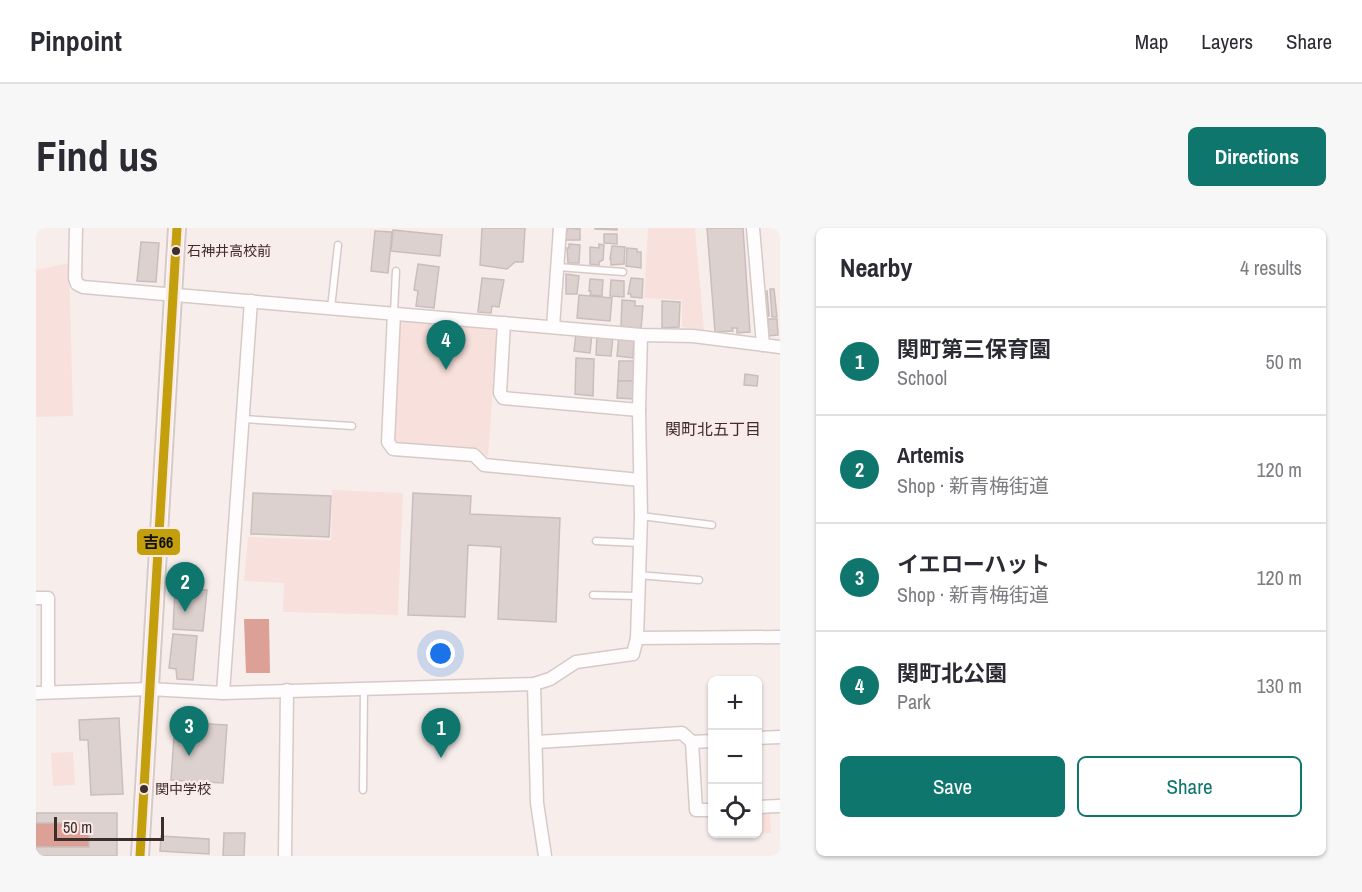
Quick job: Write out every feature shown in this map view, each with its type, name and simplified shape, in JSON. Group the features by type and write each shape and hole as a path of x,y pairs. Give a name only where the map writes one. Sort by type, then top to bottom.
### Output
{"main road":[{"path":"140,856 177,228"}],"street":[{"path":"76,228 75,278 77,284 82,287 641,335 693,336 780,347"},
{"path":"554,327 560,228"},
{"path":"753,228 763,345"},
{"path":"223,693 251,301"},
{"path":"394,313 388,442 393,449 474,455 484,465 640,480"},
{"path":"504,323 500,393 503,398 639,410"},
{"path":"36,598 48,598 42,693 149,689 223,693 534,684 550,679 576,662 633,654 637,638 641,335"},
{"path":"637,638 780,637"},
{"path":"534,684 537,803 545,856"},
{"path":"285,856 287,690"},
{"path":"537,742 682,734 692,742 708,741"},
{"path":"762,738 780,737"},
{"path":"692,742 696,810 708,810"},
{"path":"762,807 780,806"}],"lane":[{"path":"331,308 338,245"},
{"path":"558,267 623,272"},
{"path":"394,313 396,271"},
{"path":"244,419 352,426"},
{"path":"640,516 712,525"},
{"path":"596,541 639,543"},
{"path":"637,575 699,580"},
{"path":"593,595 637,596"},
{"path":"363,790 364,689"}],"shaded area":[{"path":"648,228 695,228 704,330 682,327 682,300 644,298"},
{"path":"69,263 73,416 36,417 36,270"},
{"path":"400,320 492,327 497,333 488,457 478,448 397,442 393,435"},
{"path":"332,490 403,493 398,615 283,612 284,583 244,581 248,537 331,540"},
{"path":"244,619 269,619 270,673 246,673"},
{"path":"73,752 75,785 53,786 51,753"},
{"path":"770,813 771,833 762,834 762,814"},
{"path":"36,823 89,823 89,847 36,847"}],"building":[{"path":"482,228 525,228 523,262 515,262 507,269 480,265"},
{"path":"567,228 580,229 580,240 566,240"},
{"path":"617,228 617,230 595,229"},
{"path":"707,228 743,228 750,332 737,333 737,328 732,328 733,331 715,332"},
{"path":"393,230 442,235 440,256 391,251"},
{"path":"375,231 392,232 388,273 371,271"},
{"path":"604,234 617,234 617,244 604,243"},
{"path":"141,242 159,243 156,282 137,281"},
{"path":"569,244 580,245 579,263 568,263"},
{"path":"599,244 604,245 603,260 599,262 599,265 590,264 590,247 599,248"},
{"path":"612,246 625,247 624,264 611,265"},
{"path":"627,248 641,252 641,268 626,266"},
{"path":"418,264 439,267 434,308 416,306 418,291 414,290"},
{"path":"566,274 579,276 577,294 566,294"},
{"path":"482,278 504,280 499,307 492,306 491,313 478,312"},
{"path":"631,278 643,279 642,298 631,297 631,294 628,294"},
{"path":"590,279 603,280 602,296 590,295"},
{"path":"611,280 624,281 624,297 610,296"},
{"path":"770,289 774,289 777,317 772,317"},
{"path":"763,291 767,291 769,316 764,317"},
{"path":"579,295 612,298 610,321 577,318"},
{"path":"622,300 635,301 635,306 643,306 641,329 621,326"},
{"path":"662,301 680,302 679,327 662,328"},
{"path":"768,319 777,319 778,335 767,336"},
{"path":"576,333 592,334 590,353 574,351"},
{"path":"597,335 613,336 611,356 596,355"},
{"path":"619,336 634,338 633,358 617,356"},
{"path":"576,358 594,359 593,396 575,394"},
{"path":"619,361 636,361 635,381 618,381"},
{"path":"745,374 758,376 757,386 744,385"},
{"path":"618,381 635,381 634,399 617,398"},
{"path":"253,493 331,496 329,537 251,534"},
{"path":"413,493 471,496 470,514 560,518 556,622 498,619 501,547 468,545 465,617 408,615"},
{"path":"175,590 207,590 203,631 173,629"},
{"path":"173,634 197,636 193,680 177,679 176,669 169,668"},
{"path":"119,718 123,794 91,795 88,740 80,740 79,720"},
{"path":"175,722 227,725 223,783 171,780"},
{"path":"36,813 117,813 117,856 36,856 36,847 89,847 89,823 36,823"},
{"path":"224,833 245,833 244,856 223,856"},
{"path":"161,836 209,839 209,854 160,851"}],"transit line":[{"name":"吉66","path":"140,856 177,228"}],"place":[{"name":"石神井高校前","path":"176,251"},
{"name":"関町北公園","path":"446,370"},
{"name":"Artemis","path":"185,612"},
{"name":"イエローハット","path":"189,756"},
{"name":"関町第三保育園","path":"441,758"},
{"name":"関中学校","path":"144,789"}],"district":[{"name":"関町北五丁目","path":"713,429"}]}
